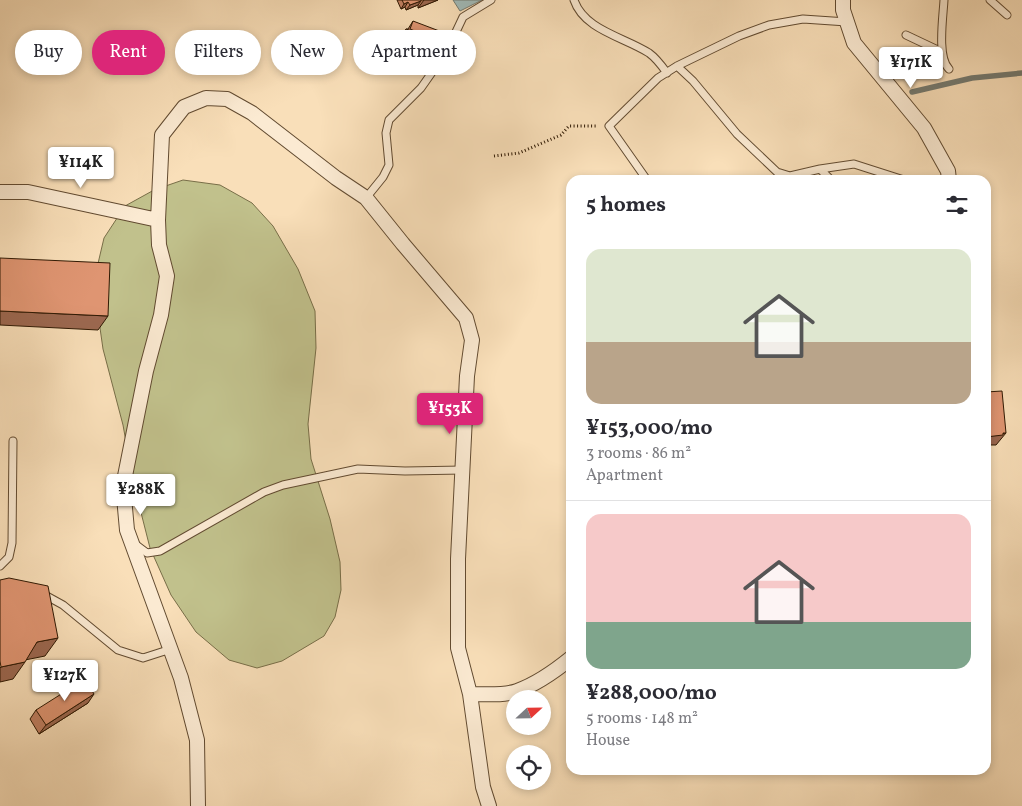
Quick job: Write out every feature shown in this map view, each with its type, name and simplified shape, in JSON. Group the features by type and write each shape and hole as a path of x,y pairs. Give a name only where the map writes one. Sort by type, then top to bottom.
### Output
{"street":[{"path":"843,0 846,22 854,43 924,128 948,175"},
{"path":"198,806 197,740 181,678 127,530 124,486 146,371 161,315 167,276 159,245 158,220 162,135 184,107 206,98 227,99 252,113 336,178 366,198 402,244 466,318 472,340 467,376 458,559 458,648 470,694 483,787 489,806"},
{"path":"0,192 28,192 158,220"},
{"path":"470,694 497,694 517,691 552,673 566,662"}],"lane":[{"path":"366,198 383,177 389,165 386,133 389,120 421,88 447,51 463,17 490,0"},
{"path":"574,0 577,9 591,23 650,54 667,73"},
{"path":"944,0 942,52 944,65 949,70"},
{"path":"990,0 1007,15"},
{"path":"643,175 609,126 658,78 677,66 739,36 769,26 803,19 846,22"},
{"path":"906,35 942,52"},
{"path":"677,66 693,81 737,134 777,172 787,175"},
{"path":"794,175 854,164 888,175"},
{"path":"820,169 826,175"},
{"path":"0,566 9,556 12,543 13,441"},
{"path":"131,541 147,553 160,551 264,492 348,471 358,469 405,471 463,470"},
{"path":"34,594 43,594 63,605 118,650 143,658 171,649"}],"path":[{"path":"494,156 519,153 561,135 569,126 609,126"}],"green space":[{"path":"183,180 220,185 252,203 273,226 298,269 315,311 316,348 308,424 311,459 330,519 340,562 341,590 335,617 324,636 282,661 257,668 229,660 196,632 171,595 150,548 133,481 123,425 103,349 97,307 96,272 104,238 125,206 154,190"}],"water":[{"path":"453,0 482,0 460,11"}],"building":[{"path":"402,0 421,1 410,5 408,2 404,4"},
{"path":"413,21 437,30 412,30 410,29"},
{"path":"0,258 110,263 108,316 0,311"},
{"path":"1002,391 1006,433 1003,433 1003,435 991,436 991,392"},
{"path":"9,578 48,586 58,638 37,642 25,662 1,667 0,580"},
{"path":"85,679 94,694 46,725 36,710"}],"waterway":[{"path":"912,92 972,78 1022,73"}]}
